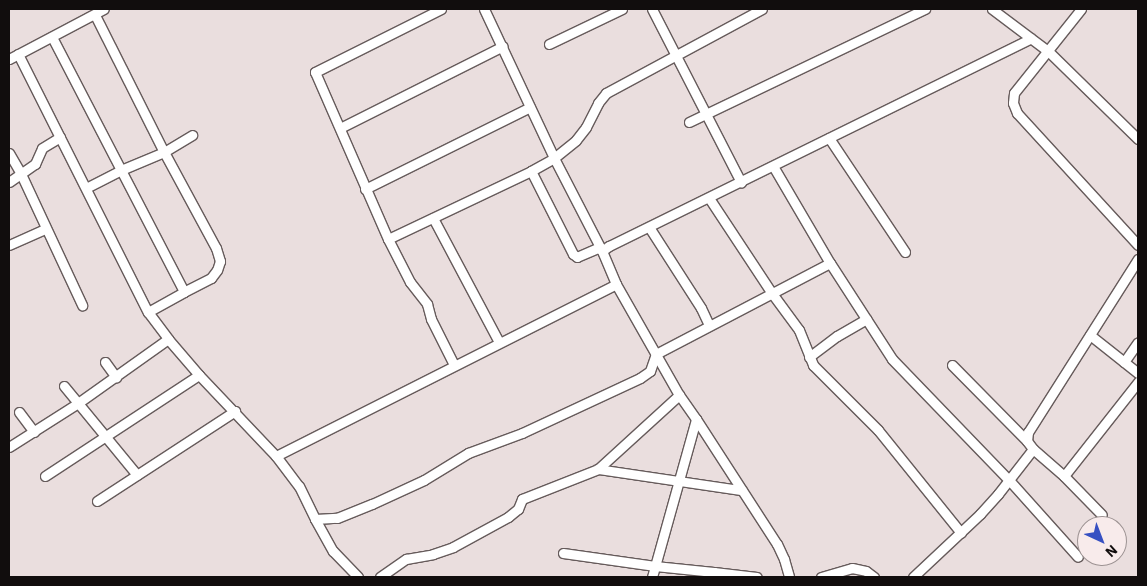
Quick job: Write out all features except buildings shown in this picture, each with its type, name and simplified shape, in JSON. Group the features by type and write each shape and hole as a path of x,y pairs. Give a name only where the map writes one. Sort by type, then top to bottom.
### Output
{"street":[{"path":"9,59 104,9"},
{"path":"441,9 315,72 388,239 410,282 427,304 431,319 454,365"},
{"path":"484,9 554,158 601,249 616,284 679,395 777,544 789,577"},
{"path":"549,44 622,9"},
{"path":"652,9 741,182"},
{"path":"388,239 531,171 554,158 582,134 602,97 627,81 762,9"},
{"path":"689,122 925,9"},
{"path":"992,9 1048,51 1138,139"},
{"path":"1081,9 1014,93 1012,98 1014,108 1138,245"},
{"path":"95,14 164,152 216,248 220,261 217,270 211,278 148,312"},
{"path":"52,37 184,292"},
{"path":"531,171 573,254 577,257 601,249 709,198 1031,38"},
{"path":"340,128 503,46"},
{"path":"18,54 148,312 168,339 199,374 276,456 299,486 333,551 358,577"},
{"path":"366,190 530,107"},
{"path":"86,188 121,170 164,152 192,135"},
{"path":"9,182 35,164 44,146 60,137"},
{"path":"829,138 905,252"},
{"path":"9,152 22,174 45,229 82,305"},
{"path":"773,166 830,263 896,363 1009,480 1077,556"},
{"path":"709,198 771,292 799,330 813,365 878,430 961,533"},
{"path":"434,218 498,342"},
{"path":"649,226 710,325"},
{"path":"9,245 45,229"},
{"path":"913,577 961,533 1009,480 1030,445 1028,432 1138,259"},
{"path":"315,519 337,518 372,504 424,480 468,453 522,433 626,385 650,371 656,354 771,292 830,263"},
{"path":"276,456 498,342 616,284"},
{"path":"809,357 837,336 866,319"},
{"path":"1090,335 1138,373"},
{"path":"9,447 78,403 168,339"},
{"path":"1124,362 1138,342"},
{"path":"105,362 116,377"},
{"path":"952,365 1102,515"},
{"path":"45,476 199,374"},
{"path":"1064,476 1138,382"},
{"path":"64,386 137,475"},
{"path":"380,577 406,559 433,554 452,547 508,517 518,509 522,499 598,469 679,395"},
{"path":"97,501 235,411"},
{"path":"19,412 34,432"},
{"path":"652,577 696,419"},
{"path":"598,469 741,490"},
{"path":"563,553 713,575 758,577"},
{"path":"821,577 852,568 866,571 874,577"}]}
